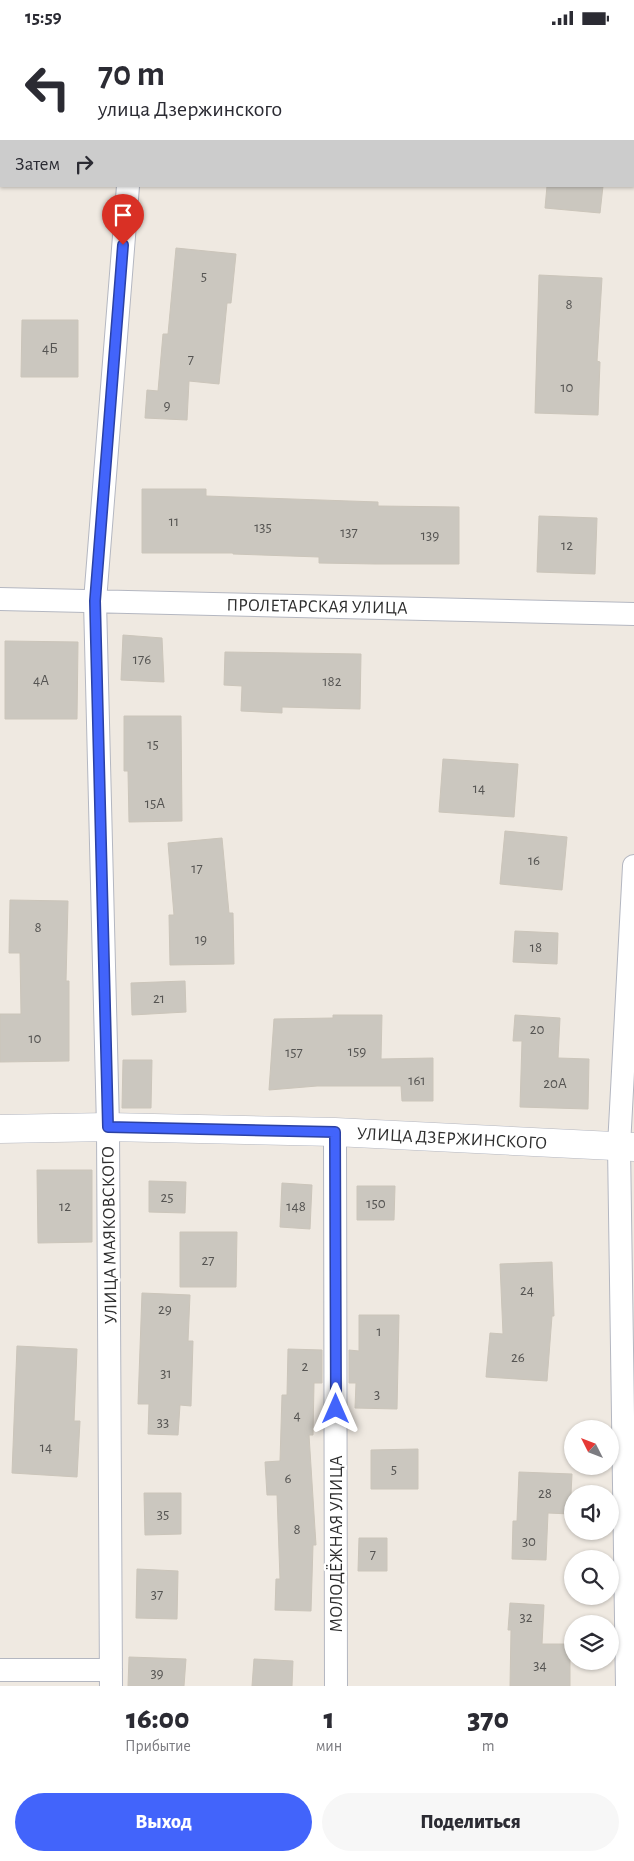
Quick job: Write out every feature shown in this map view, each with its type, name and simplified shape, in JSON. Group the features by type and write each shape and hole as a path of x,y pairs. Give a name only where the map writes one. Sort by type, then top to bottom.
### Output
{"street":[{"name":"УЛИЦА МАЯКОВСКОГО","path":"111,1678 108,1127 95,601 128,187"},
{"name":"ПРОЛЕТАРСКАЯ УЛИЦА","path":"0,599 634,614"},
{"path":"628,1686 627,1147 634,866"},
{"name":"УЛИЦА ДЗЕРЖИНСКОГО","path":"0,1129 108,1127 335,1132 627,1147"},
{"name":"МОЛОДЁЖНАЯ УЛИЦА","path":"335,1132 336,1686"},
{"path":"0,1670 111,1678"}],"building":[{"path":"547,187 603,187 600,213 545,208"},
{"path":"176,248 236,254 231,303 227,303 219,384 189,381 187,420 145,418 147,390 158,391 163,334 168,334"},
{"path":"539,275 602,278 597,361 600,362 598,415 535,413"},
{"path":"22,320 78,320 78,377 21,377"},
{"path":"142,489 206,489 206,496 378,502 378,506 459,507 459,564 319,563 319,557 233,553 142,553"},
{"path":"539,516 597,518 595,574 537,572"},
{"path":"123,635 162,638 164,682 121,680"},
{"path":"5,641 78,642 77,719 5,719"},
{"path":"225,652 361,654 360,709 282,707 282,713 241,711 242,686 224,685"},
{"path":"124,716 181,716 182,821 129,822 128,771 124,771"},
{"path":"443,759 518,764 514,817 439,812"},
{"path":"505,831 567,837 562,890 500,884"},
{"path":"222,838 229,913 233,913 234,964 170,965 169,915 174,915 168,843"},
{"path":"10,900 68,901 66,981 69,981 69,1061 0,1062 0,1014 21,1014 20,953 9,953"},
{"path":"515,931 558,933 557,964 513,962"},
{"path":"185,981 186,1012 132,1015 131,983"},
{"path":"333,1015 382,1015 381,1059 433,1058 433,1101 402,1101 401,1086 317,1086 269,1090 274,1019 333,1018"},
{"path":"515,1015 560,1018 558,1058 589,1059 588,1109 520,1107 522,1041 513,1041"},
{"path":"123,1060 152,1060 151,1108 122,1108"},
{"path":"37,1170 92,1170 92,1242 38,1243"},
{"path":"149,1181 186,1182 185,1213 149,1212"},
{"path":"282,1183 312,1185 310,1229 280,1227"},
{"path":"357,1186 395,1186 394,1220 357,1220"},
{"path":"180,1232 237,1232 236,1287 180,1287"},
{"path":"552,1262 554,1316 552,1316 547,1381 486,1377 490,1333 503,1334 500,1264"},
{"path":"142,1293 190,1295 188,1341 193,1341 191,1406 180,1405 178,1435 148,1434 149,1404 138,1404"},
{"path":"359,1315 399,1315 397,1409 355,1408 356,1383 349,1383 349,1350 359,1351"},
{"path":"17,1346 77,1349 74,1421 80,1421 77,1477 12,1473"},
{"path":"288,1349 322,1350 322,1383 314,1383 313,1435 309,1435 316,1545 313,1545 311,1611 275,1610 276,1579 280,1579 277,1495 267,1495 265,1462 280,1461 282,1395 287,1395"},
{"path":"418,1449 418,1489 371,1489 371,1450"},
{"path":"519,1472 572,1475 571,1485 564,1485 564,1514 548,1513 546,1560 512,1559 513,1521 517,1521"},
{"path":"144,1493 181,1493 181,1534 145,1535"},
{"path":"359,1538 387,1538 387,1571 358,1571"},
{"path":"137,1569 178,1571 177,1619 136,1618"},
{"path":"510,1603 544,1605 542,1644 564,1644 564,1670 570,1670 570,1686 510,1686 511,1630 508,1630"},
{"path":"129,1657 186,1659 184,1686 128,1686"},
{"path":"254,1659 293,1661 292,1686 252,1686"}],"route":[{"path":"123,245 95,601 108,1127 335,1132 336,1409"}]}
